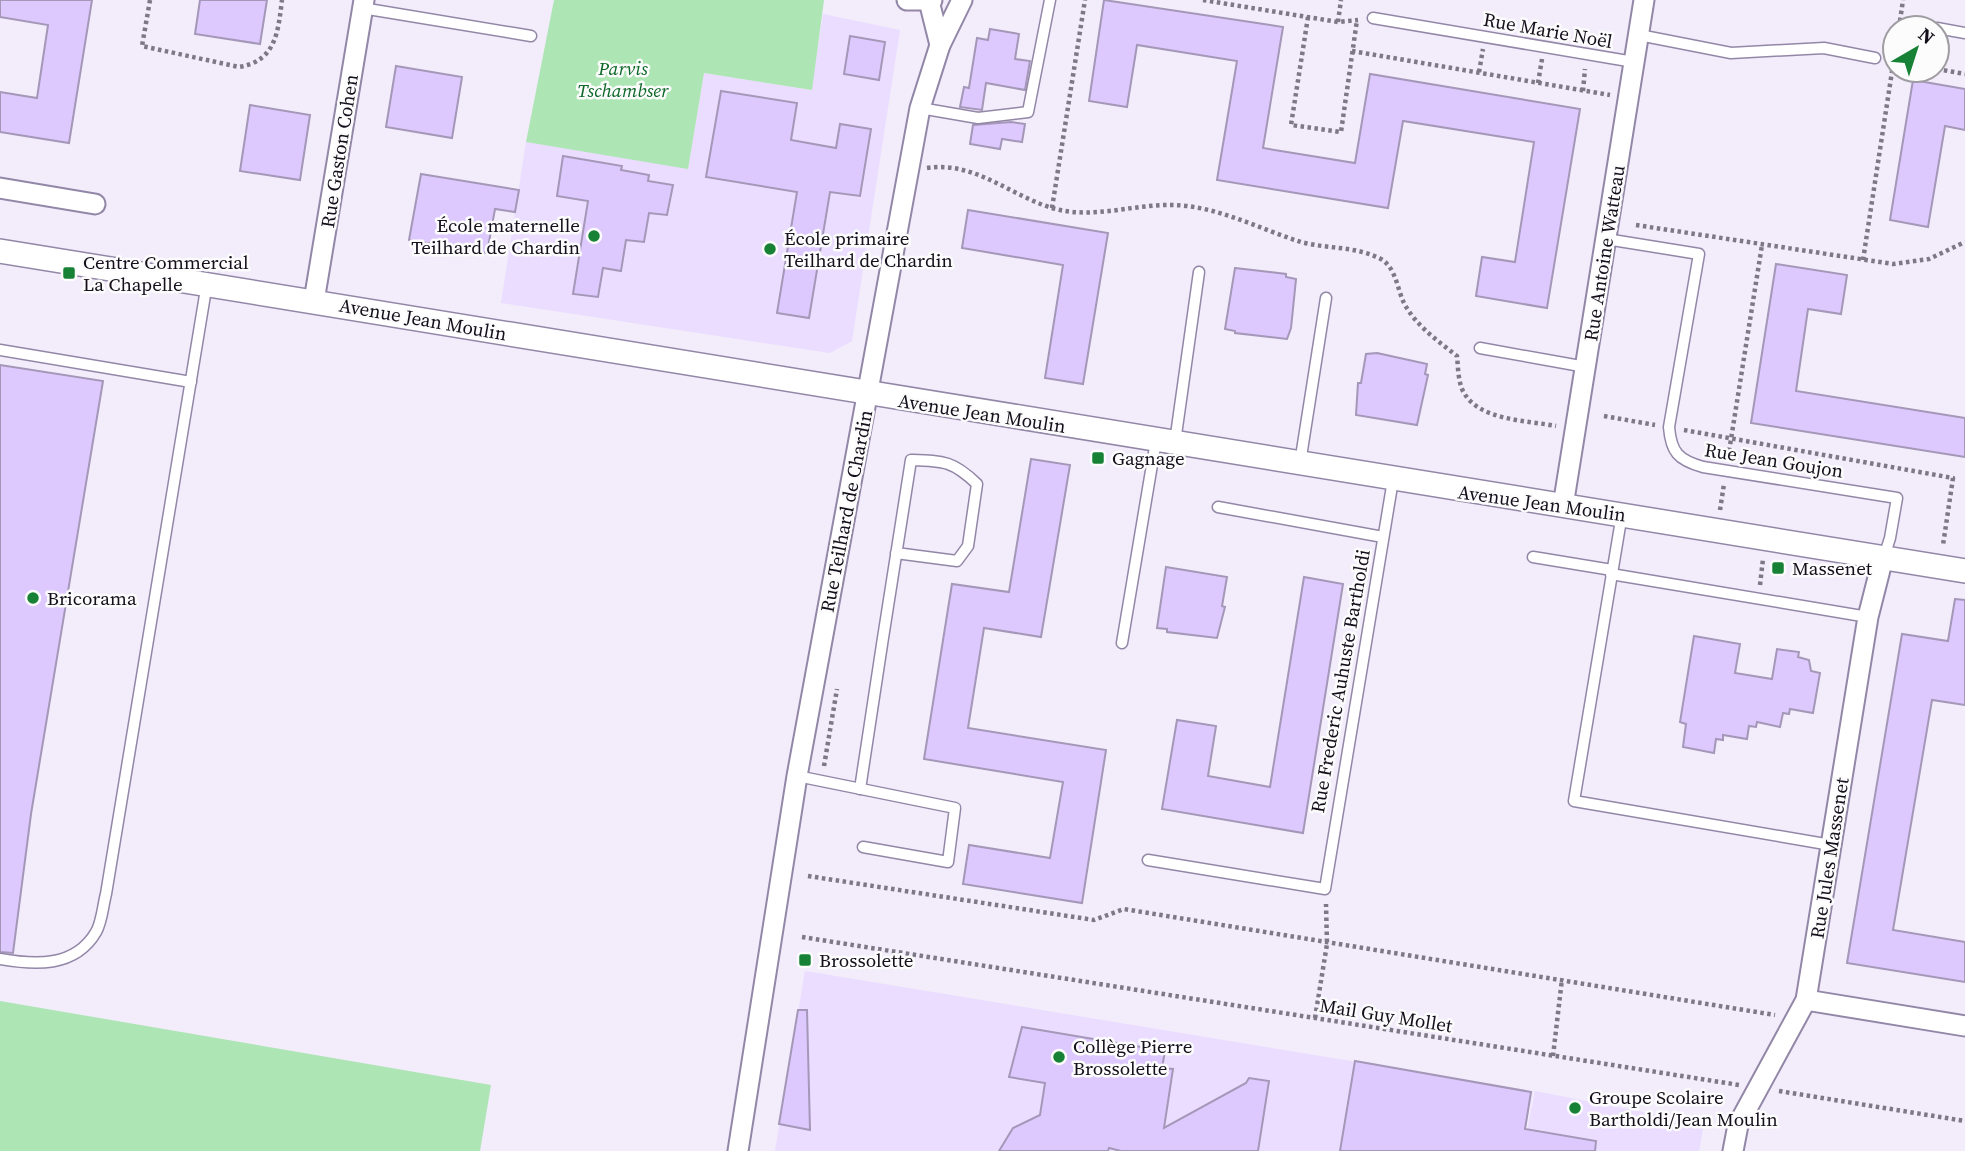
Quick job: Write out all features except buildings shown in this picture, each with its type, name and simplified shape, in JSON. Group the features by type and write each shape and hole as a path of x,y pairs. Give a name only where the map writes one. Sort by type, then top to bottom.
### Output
{"street":[{"path":"908,0 930,0 940,45"},
{"name":"Rue Teilhard de Chardin","path":"738,1151 797,776 920,108 940,45 962,0"},
{"name":"Rue Antoine Watteau","path":"1563,506 1644,0"},
{"name":"Rue Gaston Cohen","path":"314,301 363,4"},
{"path":"0,188 95,204"},
{"name":"Avenue Jean Moulin","path":"0,251 1300,465 1622,514 1965,571"},
{"name":"Rue Jules Massenet","path":"1733,1151 1738,1125 1806,1000 1868,617 1883,558"},
{"path":"1806,1000 1965,1027"}],"lane":[{"path":"920,108 978,118 1028,112 1050,0"},
{"path":"363,4 531,36"},
{"name":"Rue Marie Noël","path":"1373,18 1634,62"},
{"name":"Rue Marie Noël","path":"1639,35 1731,52 1825,48 1875,58"},
{"name":"Rue Jean Goujon","path":"1606,239 1699,254 1669,427 1671,449 1684,462 1896,498 1890,538 1883,558"},
{"path":"1122,643 1199,272"},
{"path":"0,959 37,965 59,961 78,950 96,932 106,894 208,284"},
{"path":"1300,465 1326,298"},
{"path":"1480,348 1587,367"},
{"path":"0,349 191,382"},
{"path":"860,789 896,553 911,460 948,461 965,472 977,484 968,546 957,561 896,553"},
{"name":"Rue Frederic Auhuste Bartholdi","path":"1325,889 1393,480"},
{"path":"1218,508 1383,537"},
{"path":"1622,514 1574,801 1831,845"},
{"path":"1533,557 1868,617"},
{"path":"797,776 955,808 948,862 863,847"},
{"path":"1148,860 1325,889"}],"path":[{"path":"150,0 142,46 239,66 255,64 271,50 282,0"},
{"path":"1052,208 1085,0"},
{"path":"1203,0 1240,3 1338,22 1373,18"},
{"path":"1338,22 1341,0"},
{"path":"1308,17 1291,125 1340,132 1357,20"},
{"path":"1352,51 1614,96"},
{"path":"1583,91 1587,54"},
{"path":"1863,260 1890,84"},
{"path":"909,171 943,166 973,171 1052,208 1100,213 1174,205 1237,219 1304,243 1352,249 1382,259 1394,275 1404,303 1418,323 1457,356 1461,387 1471,404 1491,413 1576,429"},
{"path":"1636,225 1893,264 1929,260 1965,242"},
{"path":"1719,511 1762,245"},
{"path":"1604,416 1953,478 1943,547"},
{"path":"1758,599 1763,558"},
{"path":"808,876 1094,920 1124,909 1327,944 1562,979 1655,998 1773,1015 1795,1023"},
{"path":"1315,1018 1327,944 1325,889"},
{"name":"Mail Guy Mollet","path":"802,937 1965,1121"},
{"path":"1553,1056 1562,979"}],"shaded area":[{"name":"École primaire Teilhard de Chardin","path":"823,14 900,30 852,341 830,353 501,303 526,142 688,168 704,73 811,90"},
{"name":"Collège Pierre Brossolette","path":"805,971 1533,1091 1521,1151 775,1151"},
{"name":"Groupe Scolaire Bartholdi/Jean Moulin","path":"1535,1091 1704,1124 1699,1151 1523,1151"}],"green space":[{"name":"Parvis Tschambser","path":"554,0 824,0 812,90 704,73 688,169 526,142"},
{"path":"0,1001 491,1085 480,1151 0,1151"}],"place":[{"name":"École maternelle Teilhard de Chardin","path":"594,236"},
{"name":"École primaire Teilhard de Chardin","path":"770,249"},
{"name":"Centre Commercial La Chapelle","path":"69,273"},
{"name":"Gagnage","path":"1098,458"},
{"name":"Massenet","path":"1778,568"},
{"name":"Bricorama","path":"33,598"},
{"name":"Brossolette","path":"805,960"},
{"name":"Collège Pierre Brossolette","path":"1059,1057"},
{"name":"Groupe Scolaire Bartholdi/Jean Moulin","path":"1575,1108"}]}
